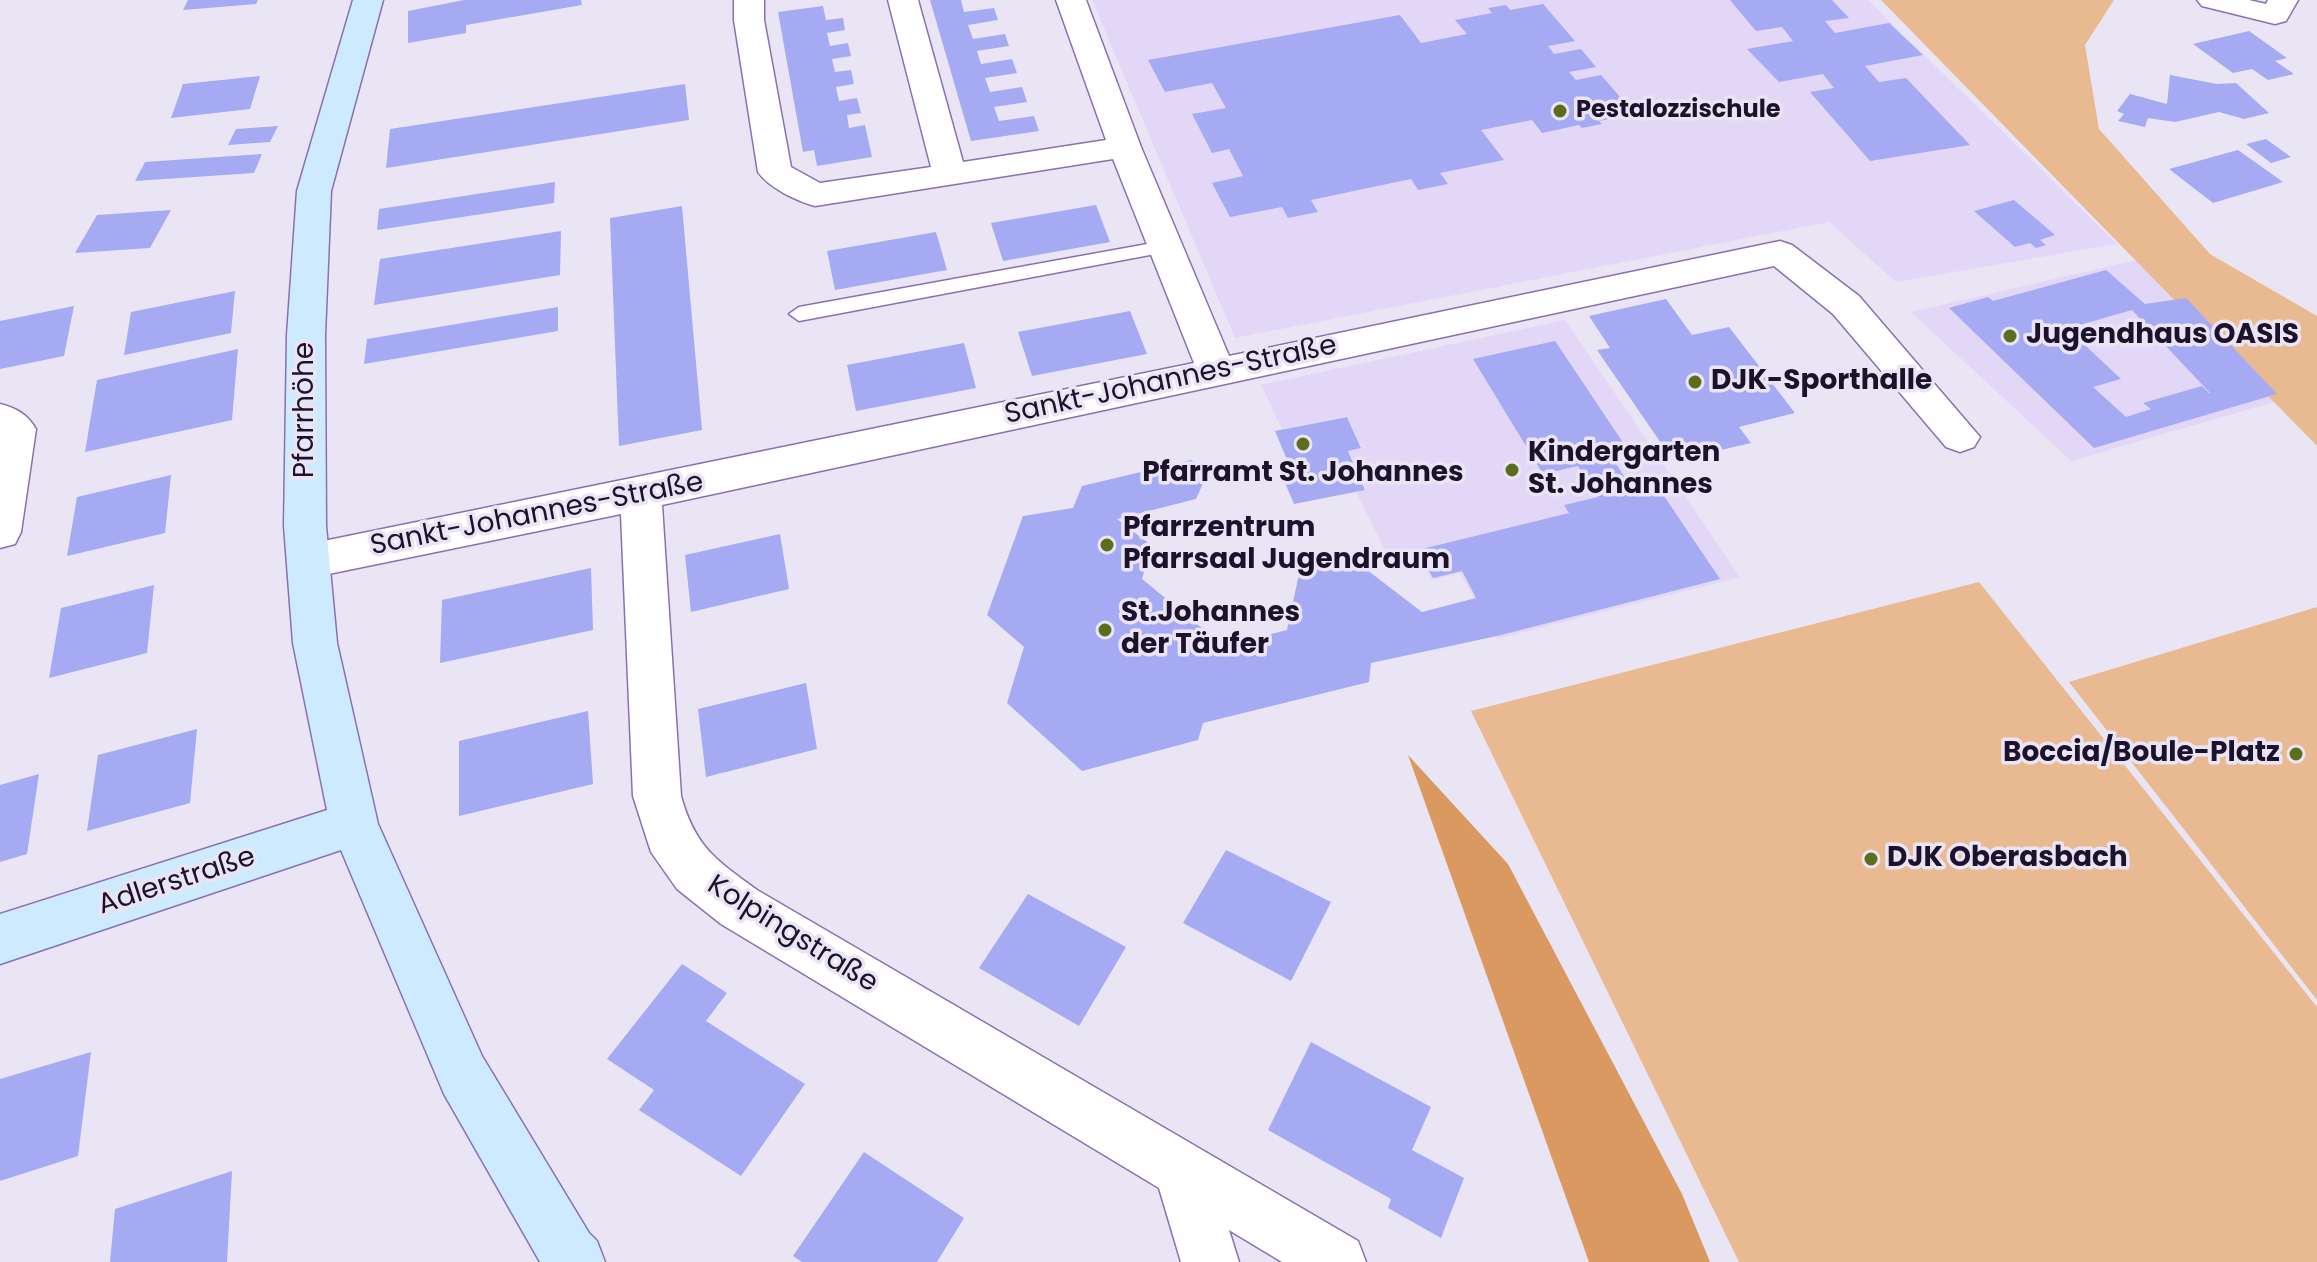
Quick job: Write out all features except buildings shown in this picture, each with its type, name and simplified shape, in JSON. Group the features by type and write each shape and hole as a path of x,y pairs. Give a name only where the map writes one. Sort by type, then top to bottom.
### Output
{"street":[{"name":"Pfarrhöhe","path":"368,0 314,191 306,335 305,526 315,643 354,824 463,1075 568,1254 576,1262"},
{"path":"749,0 749,20 775,172 815,195 1125,147"},
{"path":"903,0 949,173"},
{"path":"1071,0 1164,247 1216,370"},
{"path":"2212,0 2279,7"},
{"name":"Sankt-Johannes-Straße","path":"309,561 641,496 1216,370 1780,253 1846,305 1960,437"},
{"path":"0,418 16,429 0,532"},
{"name":"Kolpingstraße","path":"641,496 657,796 668,836 695,873 739,907 1337,1262"},
{"name":"Adlerstraße","path":"0,939 354,824"},
{"path":"1182,1170 1210,1262"}],"lane":[{"path":"799,314 1164,247"}],"shaded area":[{"name":"Pestalozzischule","path":"1092,0 1868,0 2117,244 1896,282 1829,222 1235,338"},
{"path":"1881,0 2114,0 2085,45 2099,129 2210,254 2317,316 2317,446"},
{"path":"2150,257 2288,398 2071,461 1911,312"},
{"name":"Kindergarten St. Johannes","path":"1565,320 1740,577 1497,639 1460,573 1431,580 1416,550 1386,552 1356,492 1366,489 1349,451 1362,448 1347,416 1282,429 1261,385"},
{"name":"DJK Oberasbach","path":"1979,582 2317,1007 2317,1262 1739,1262 1471,711"},
{"path":"2317,607 2317,1000 2069,682"},
{"path":"1408,755 1508,864 1682,1194 1710,1262 1589,1262"}],"place":[{"name":"Pestalozzischule","path":"1560,111"},
{"name":"Jugendhaus OASIS","path":"2010,336"},
{"name":"DJK-Sporthalle","path":"1695,382"},
{"name":"Pfarramt St. Johannes","path":"1303,444"},
{"name":"Kindergarten St. Johannes","path":"1512,470"},
{"name":"Pfarrzentrum Pfarrsaal Jugendraum","path":"1107,545"},
{"name":"St.Johannes der Täufer","path":"1105,630"},
{"name":"Boccia/Boule-Platz","path":"2296,754"},
{"name":"DJK Oberasbach","path":"1871,859"}]}
